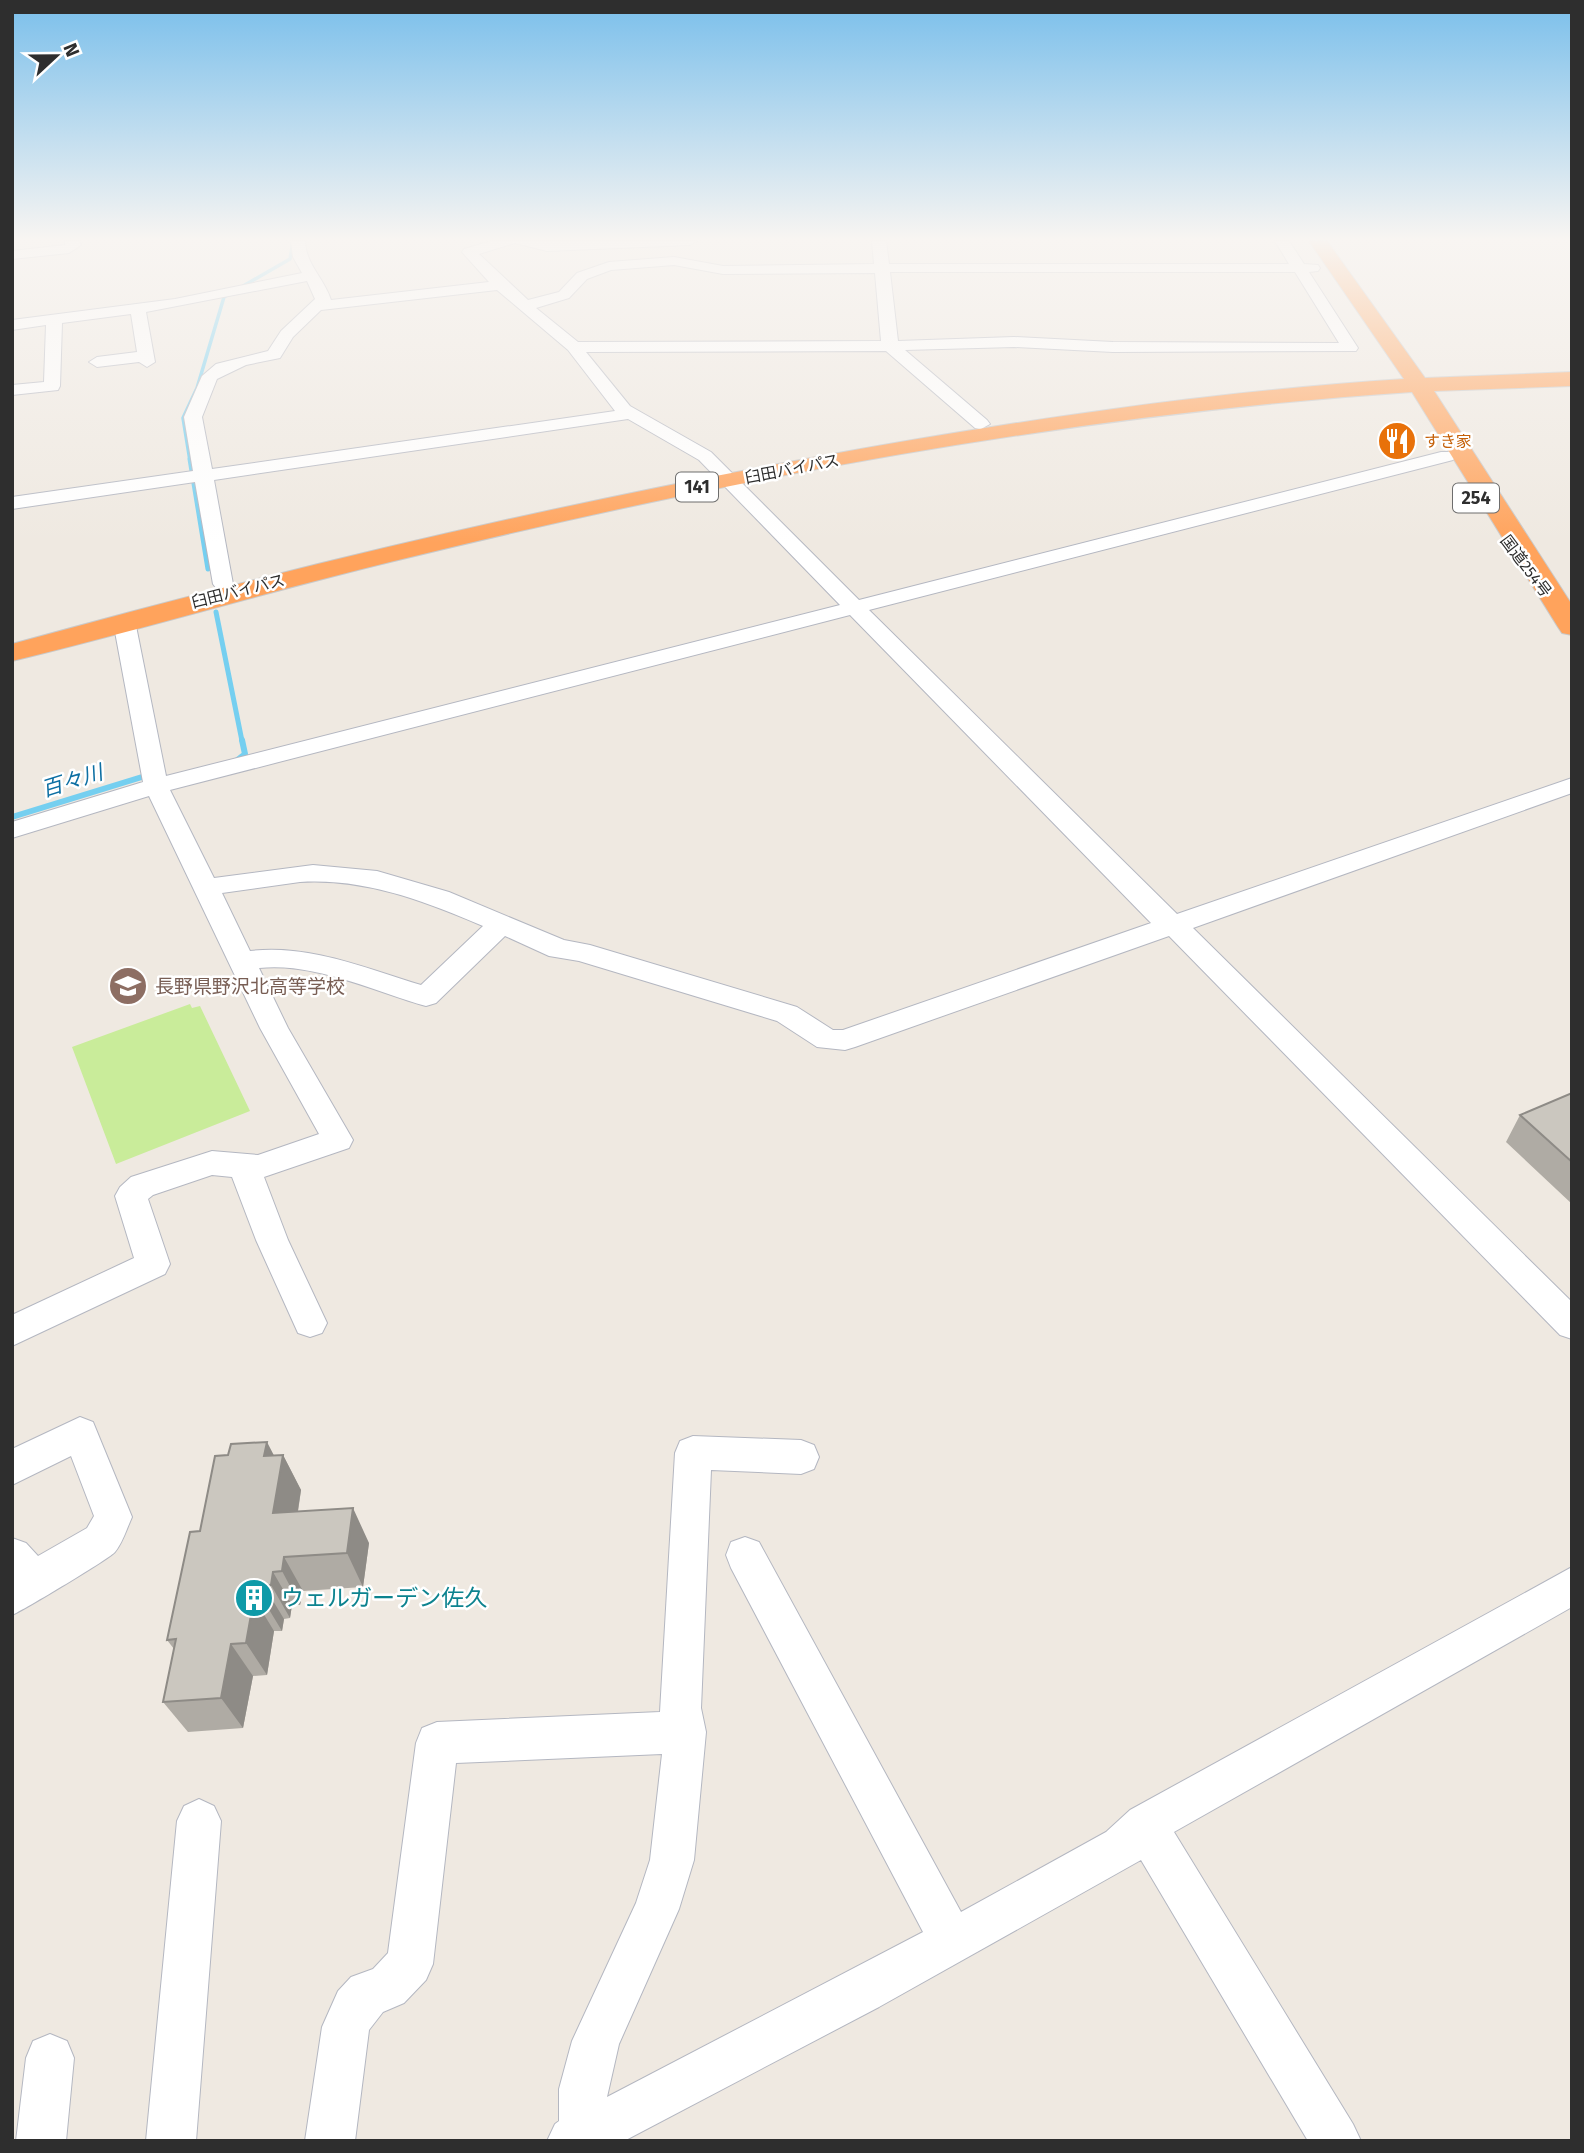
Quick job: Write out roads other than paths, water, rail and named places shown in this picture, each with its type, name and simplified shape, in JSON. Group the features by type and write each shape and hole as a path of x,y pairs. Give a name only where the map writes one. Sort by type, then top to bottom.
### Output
{"highway":[{"path":"1370,341 1403,381"},
{"path":"1379,341 1403,381"},
{"name":"141","path":"1403,381 1572,371"},
{"name":"141","path":"1403,381 1572,379"},
{"name":"臼田バイパス","path":"12,653 124,621 435,541 723,476 981,424 1165,397 1403,381"},
{"name":"臼田バイパス","path":"12,641 223,584 494,517 990,432 1111,414 1403,381"},
{"name":"国道254号","path":"1403,381 1447,456 1518,558 1566,619"},
{"name":"国道254号","path":"1403,381 1530,558 1566,619"}],"street":[{"path":"12,390 52,386 53,341"},
{"path":"97,362 147,359 144,341"},
{"path":"223,584 193,418 210,376 222,368 242,361 274,355 282,341"},
{"path":"567,341 629,415 697,449 1160,916 1173,924 1572,1325"},
{"path":"889,341 890,346 981,424"},
{"path":"574,347 890,346 1014,342 1113,347 1350,348 1347,341"},
{"path":"12,503 629,415"},
{"path":"12,830 156,786 1447,456"},
{"path":"12,1331 153,1264 131,1196 142,1186 212,1163 258,1167 338,1140 274,1028 156,786 124,621"},
{"path":"206,887 312,873 368,878 433,897 559,949 580,952 787,1014 827,1040 845,1040 1572,785"},
{"path":"241,961 275,957 313,962 426,996 501,924"},
{"path":"244,1167 272,1240 310,1323"},
{"path":"12,1468 80,1433 113,1517 101,1541 19,1577"},
{"path":"578,2137 583,2089 596,2041 656,1909 672,1860 685,1732 680,1707 693,1453 801,1457"},
{"path":"746,1555 952,1940"},
{"path":"578,2137 863,1992 952,1940 1122,1848 1145,1825 1572,1586"},
{"path":"330,2141 346,2027 350,2018 368,1994 387,1987 410,1964 437,1743 685,1732"},
{"path":"171,2141 199,1821"},
{"path":"1145,1825 1336,2141"},
{"path":"41,2141 50,2058"}],"waterway":[{"path":"190,461 183,418 197,388 211,341"},
{"path":"190,459 208,569"},
{"path":"216,612 242,741"},
{"name":"百々川","path":"236,761 245,754 242,740"},
{"name":"百々川","path":"12,817 142,777"}],"place":[{"name":"すき家","path":"1397,441"},
{"name":"長野県野沢北高等学校","path":"128,986"},
{"name":"ウェルガーデン佐久","path":"254,1598"}]}
